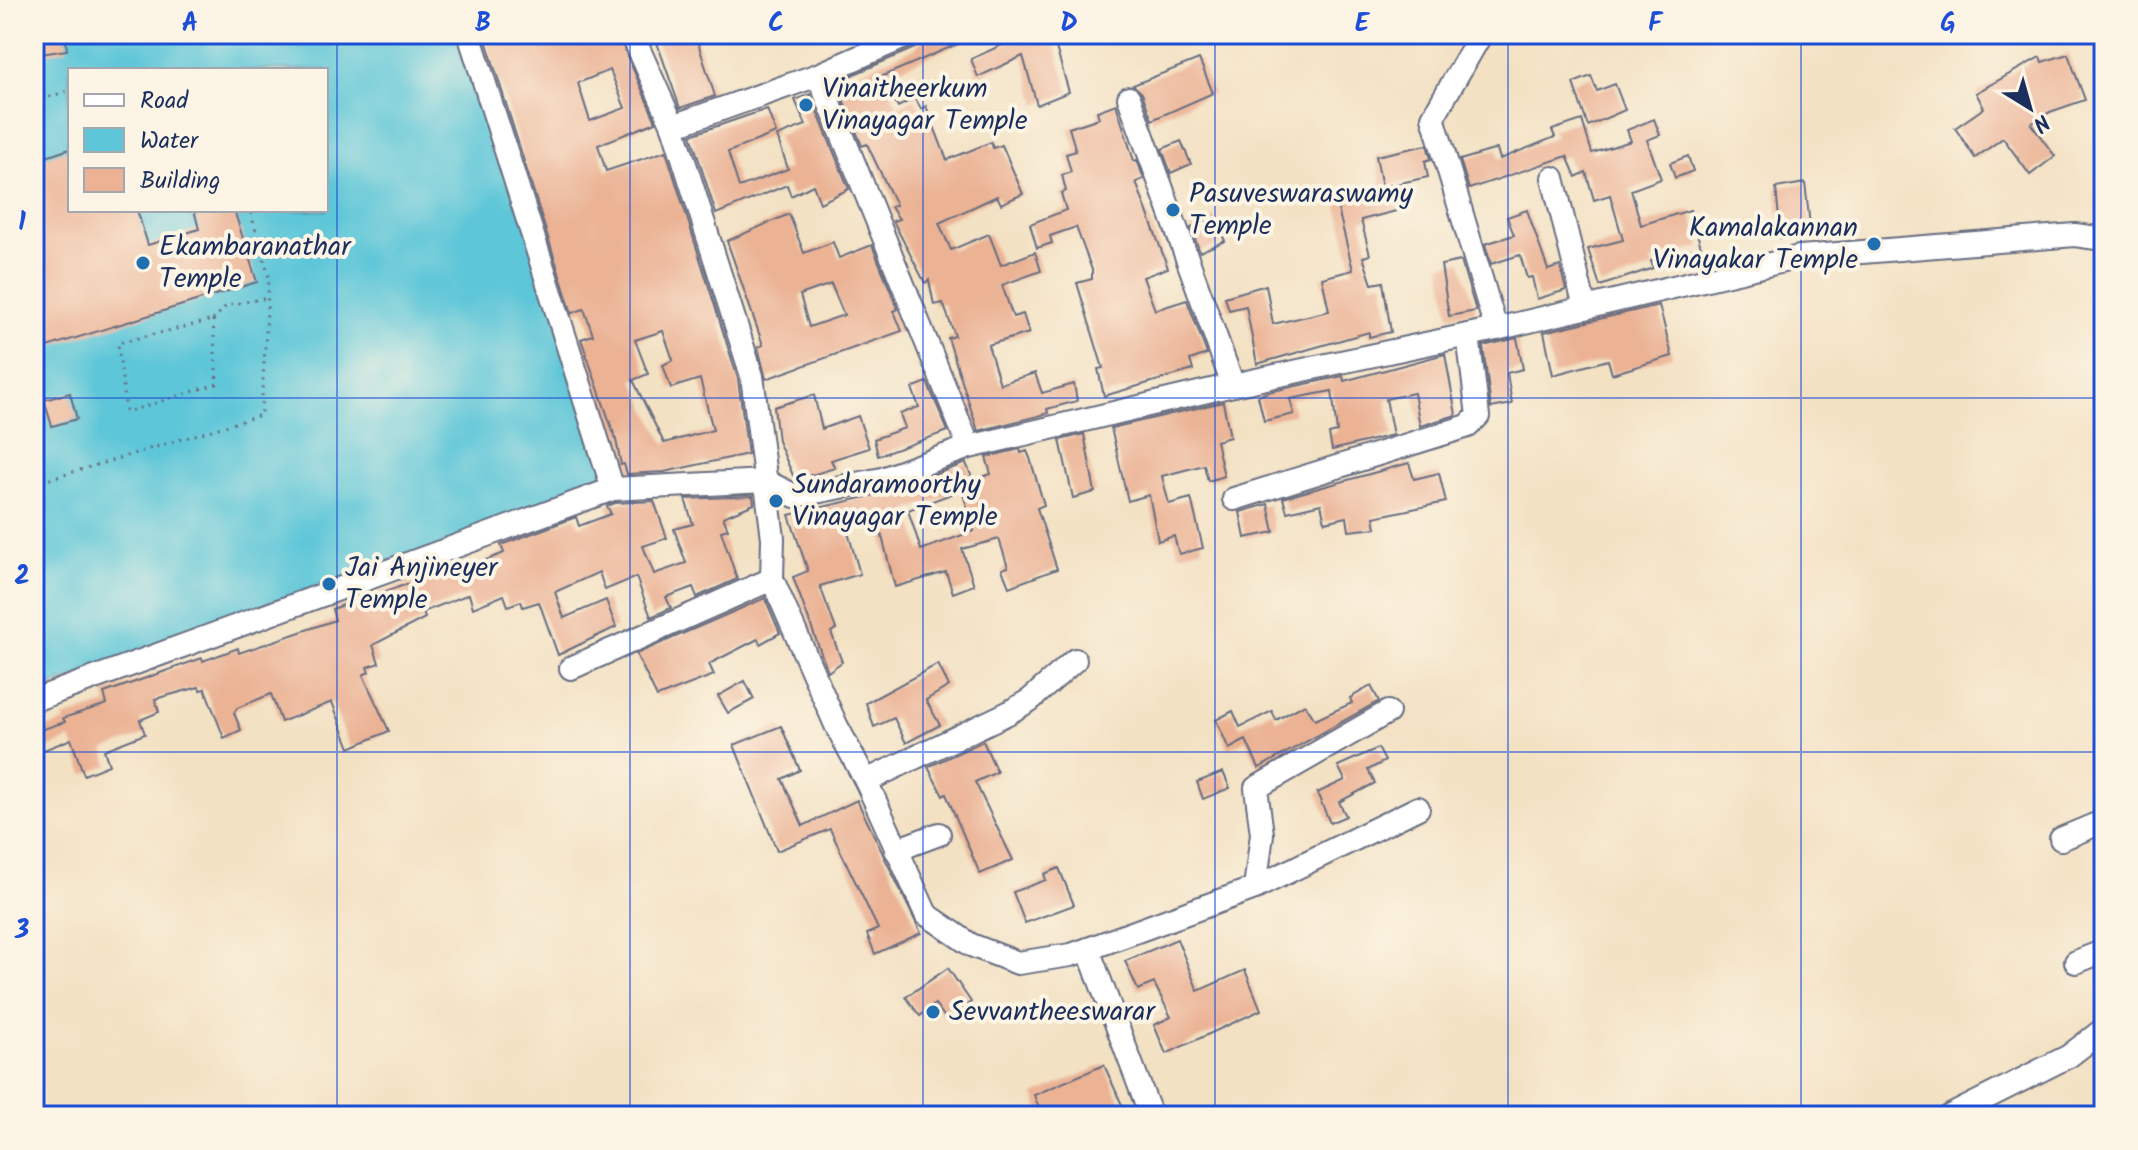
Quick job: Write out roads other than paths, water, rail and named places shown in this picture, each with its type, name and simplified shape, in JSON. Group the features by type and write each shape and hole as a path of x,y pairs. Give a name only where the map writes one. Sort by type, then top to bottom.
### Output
{"street":[{"path":"469,34 613,489"},
{"path":"632,34 673,126 752,376 773,538 772,579 836,725 866,781 926,914 971,945 1018,963 1088,949 1255,888 1418,808"},
{"path":"1481,34 1433,117 1496,329"},
{"path":"673,126 818,75 909,35"},
{"path":"818,75 969,447"},
{"path":"1129,98 1233,385"},
{"path":"1553,178 1585,308"},
{"path":"34,700 613,489 765,481 795,496 882,479 969,447 1233,385 1496,329 1800,257 2075,235 2104,239"},
{"path":"1234,499 1468,426 1478,416 1468,335"},
{"path":"571,668 772,579"},
{"path":"866,781 1008,713 1030,700 1075,660"},
{"path":"1255,888 1262,834 1256,788 1388,712"},
{"path":"2061,839 2104,821"},
{"path":"896,850 939,834"},
{"path":"1088,949 1151,1116"},
{"path":"2076,962 2104,951"},
{"path":"1953,1115 2069,1056 2104,1029"}],"water":[{"path":"34,34 474,34 627,488 34,692"}],"place":[{"name":"Vinaitheerkum Vinayagar Temple","path":"806,105"},
{"name":"Pasuveswaraswamy Temple","path":"1173,210"},
{"name":"Kamalakannan Vinayakar Temple","path":"1874,244"},
{"name":"Ekambaranathar Temple","path":"143,263"},
{"name":"Sundaramoorthy Vinayagar Temple","path":"776,501"},
{"name":"Jai Anjineyer Temple","path":"329,584"},
{"name":"Sevvantheeswarar","path":"933,1012"}]}
